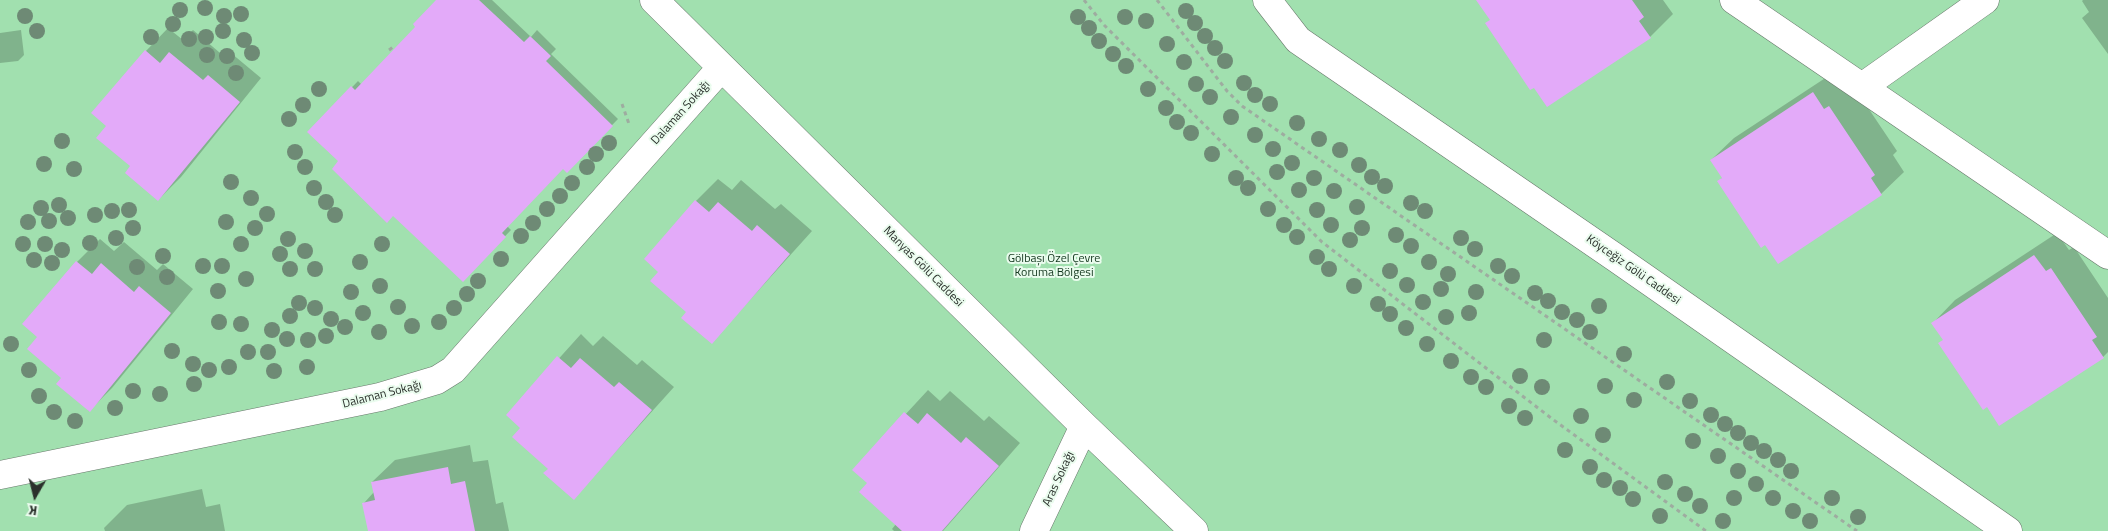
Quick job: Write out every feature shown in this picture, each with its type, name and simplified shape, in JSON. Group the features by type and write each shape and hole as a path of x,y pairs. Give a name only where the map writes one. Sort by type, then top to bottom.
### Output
{"street":[{"name":"Manyas Gölü Caddesi","path":"654,0 1084,426 1194,531"},
{"name":"Köyceğiz Gölü Caddesi","path":"1267,0 1298,40 1608,252 2008,531"},
{"path":"1734,0 2108,255"},
{"path":"1862,87 1985,0"},
{"name":"Dalaman Sokağı","path":"0,475 380,397 437,380 453,370 721,68"},
{"name":"Aras Sokağı","path":"1034,531 1084,426"}],"path":[{"path":"1084,0 1104,24 1322,242 1551,418 1706,531"},
{"path":"1157,0 1227,91 1242,106 1856,531"},
{"path":"389,50 393,47 395,49"},
{"path":"622,104 631,130"}],"green space":[{"name":"Gölbaşı Özel Çevre Koruma Bölgesi","path":"0,0 2108,0 2108,531 0,531"}],"building":[{"path":"436,0 479,0 524,42 530,36 551,56 546,61 613,126 567,173 563,169 502,233 506,237 463,282 393,216 387,223 332,169 338,161 307,132 351,86 355,90 415,27 413,24"},
{"path":"1476,0 1632,0 1644,17 1639,21 1651,38 1547,107 1534,88 1530,90 1485,23 1490,20"},
{"path":"145,50 160,63 169,52 203,80 208,75 240,102 158,201 125,173 130,166 96,138 106,126 91,113"},
{"path":"1813,92 1824,109 1829,106 1875,175 1871,178 1882,195 1778,264 1765,245 1761,248 1717,181 1722,178 1710,160"},
{"path":"695,200 709,212 718,202 752,231 757,225 790,254 712,344 681,318 686,312 650,281 658,272 644,259"},
{"path":"2034,255 2046,271 2051,268 2097,337 2092,340 2104,358 1999,426 1987,407 1983,410 1938,343 1943,340 1931,323"},
{"path":"76,261 92,274 101,263 134,292 139,286 171,313 90,412 56,384 61,378 27,349 37,337 22,324"},
{"path":"557,356 571,368 580,358 614,387 619,382 652,410 574,500 543,473 548,469 512,437 520,428 506,415"},
{"path":"904,412 918,424 927,413 961,443 966,437 999,466 942,531 902,531 859,492 867,483 852,470"},
{"path":"448,467 451,484 465,481 475,531 368,531 362,503 375,500 371,482"}]}
